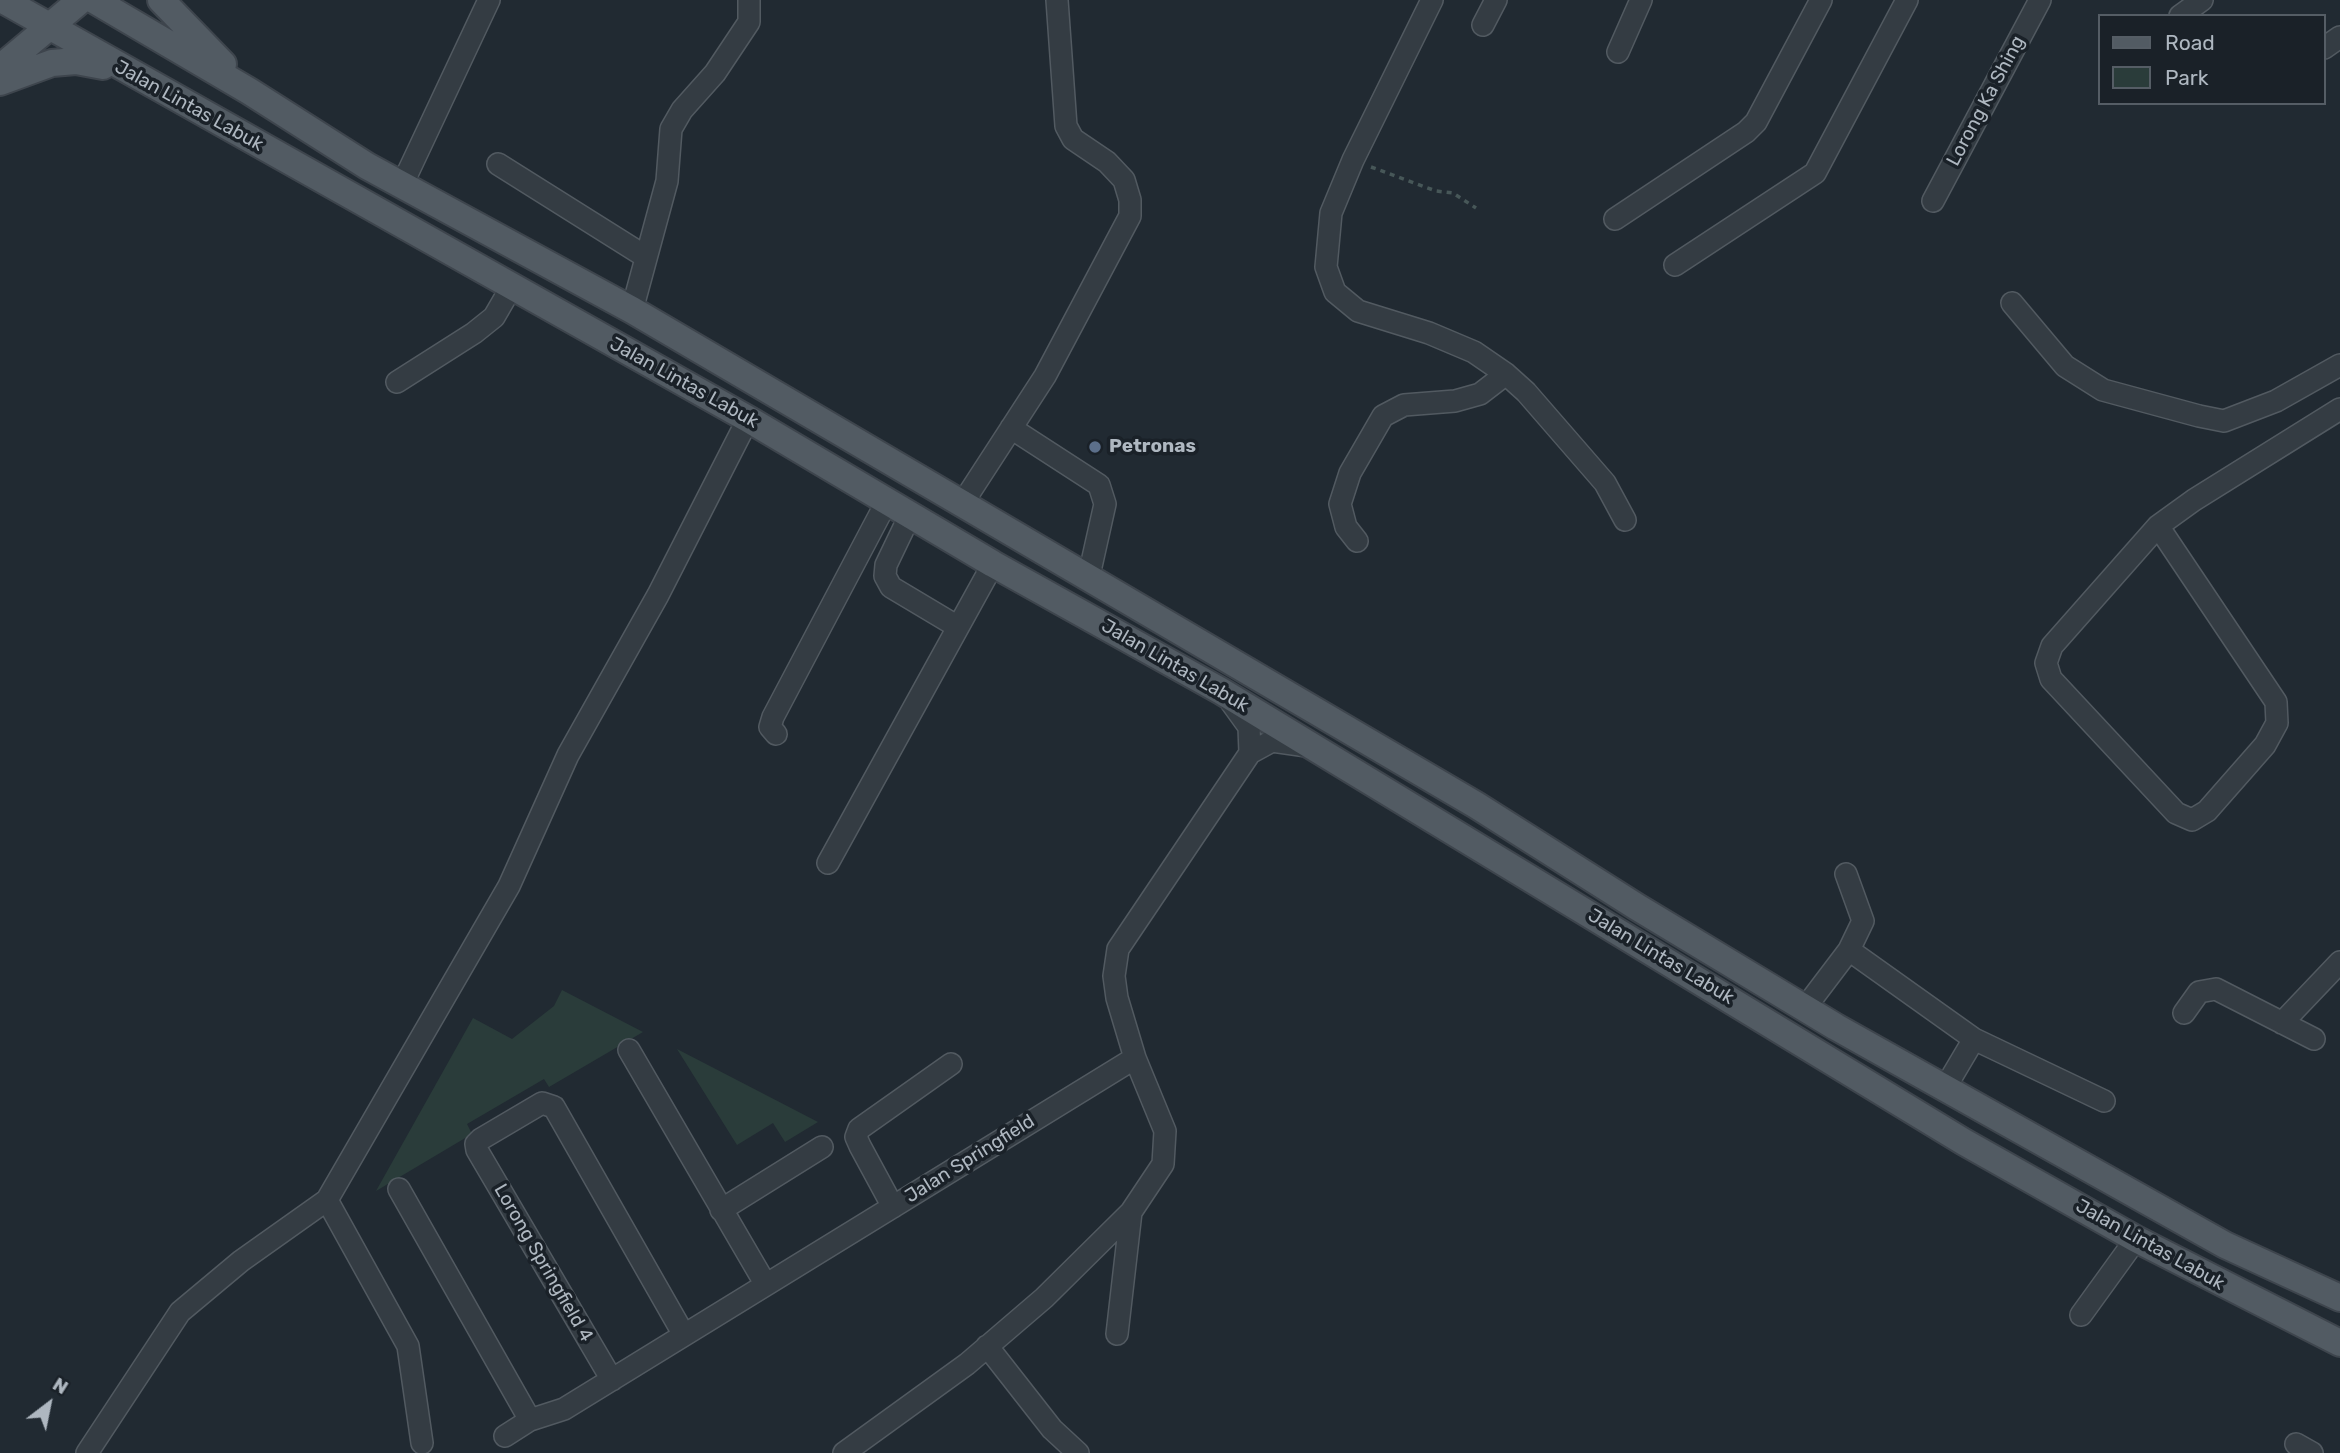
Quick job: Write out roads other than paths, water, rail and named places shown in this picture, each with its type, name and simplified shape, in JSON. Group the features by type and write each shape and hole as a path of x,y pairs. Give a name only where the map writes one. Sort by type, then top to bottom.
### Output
{"main road":[{"name":"Jalan Lintas Labuk","path":"1,0 748,419 993,564 1221,691 1964,1142 2136,1239 2340,1343"},
{"path":"0,68 81,0"},
{"name":"Jalan Lintas Labuk","path":"94,0 249,90 402,185 632,310 1088,580 1476,805 1637,907 1805,1008 2224,1245 2340,1298"},
{"path":"161,0 174,18 249,90"},
{"path":"0,82 52,63 76,61 107,66 141,79"},
{"path":"1637,907 1635,921 1641,929 1864,1066 1964,1142"}],"street":[{"path":"402,185 489,0"},
{"path":"632,310 667,181 671,129 682,110 715,73 749,22 749,0"},
{"path":"962,504 1045,376 1130,216 1130,200 1124,180 1107,162 1073,138 1066,125 1057,0"},
{"path":"1432,0 1353,160 1331,213 1326,267 1335,292 1358,311 1429,333 1474,352 1506,374 1526,392 1605,483 1625,520"},
{"path":"1483,25 1496,0"},
{"path":"1618,52 1642,0"},
{"path":"1615,219 1746,132 1756,122 1821,0"},
{"path":"1675,265 1815,173 1907,0"},
{"name":"Lorong Ka Shing","path":"1933,201 2040,0"},
{"path":"2183,14 2202,0"},
{"path":"498,164 646,257"},
{"path":"397,382 494,317 512,286"},
{"path":"2012,303 2065,366 2104,390 2224,421 2276,401 2340,365"},
{"path":"1357,541 1346,527 1340,504 1350,473 1383,416 1404,405 1454,401 1480,394 1506,374"},
{"path":"2158,526 2276,702 2277,723 2265,744 2207,811 2192,820 2176,813 2051,679 2046,663 2052,646 2158,526 2194,500 2340,409"},
{"path":"87,1453 180,1312 241,1261 327,1200 509,886 568,755 658,595 748,419"},
{"path":"1011,428 1100,485 1105,504 1088,580"},
{"path":"776,734 770,727 773,717 887,501"},
{"path":"911,515 886,565 886,576 891,587 958,628"},
{"path":"828,863 993,564"},
{"path":"1221,691 1245,716 1251,736 1250,753"},
{"path":"845,1453 967,1364 1044,1298 1131,1212 1163,1164 1166,1150 1165,1131 1135,1058 1114,976 1118,949 1250,753 1272,741 1316,748"},
{"path":"1805,1008 1849,950 1863,920 1846,874"},
{"path":"1849,950 1974,1039 2104,1101"},
{"path":"2282,1023 2340,962"},
{"path":"2184,1013 2199,992 2216,989 2314,1039"},
{"path":"1945,1088 1974,1039"},
{"path":"629,1050 766,1285"},
{"name":"Jalan Springfield","path":"505,1436 530,1420 564,1409 1135,1058"},
{"path":"893,1207 856,1137 859,1129 864,1122 951,1064"},
{"name":"Lorong Springfield 4","path":"612,1380 477,1150 476,1144 542,1103 554,1107 684,1335"},
{"path":"722,1210 822,1147"},
{"path":"399,1189 530,1420"},
{"path":"327,1200 408,1346 422,1443"},
{"path":"1117,1334 1131,1212"},
{"path":"2081,1315 2136,1239"},
{"path":"987,1346 1052,1429 1078,1453"}],"place":[{"name":"Petronas","path":"1095,447"}]}
